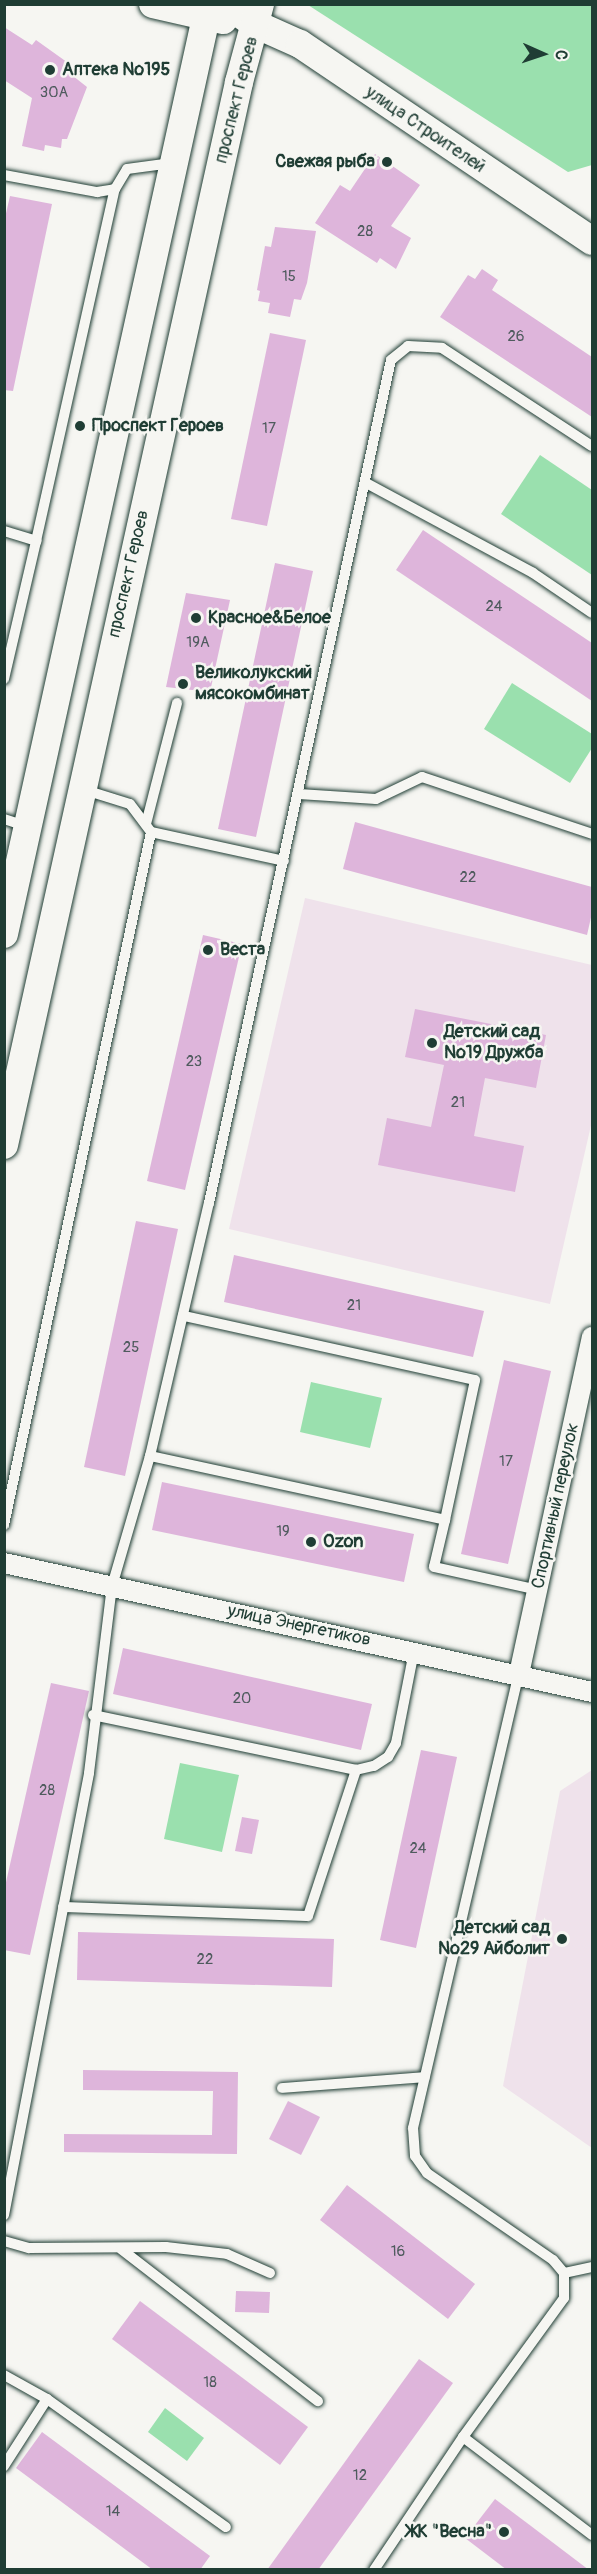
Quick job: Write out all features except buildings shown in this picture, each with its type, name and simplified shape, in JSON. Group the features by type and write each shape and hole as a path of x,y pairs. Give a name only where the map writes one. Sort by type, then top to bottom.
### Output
{"main road":[{"name":"улица Строителей","path":"153,4 258,14 592,242"},
{"path":"4,934 16,823 214,9"},
{"name":"проспект Героев","path":"4,1145 82,789 258,14"}],"street":[{"name":"Спортивный переулок","path":"519,1674 592,1337"},
{"name":"улица Энергетиков","path":"4,1563 519,1674 592,1692"}],"lane":[{"path":"4,679 115,189 128,170 175,163"},
{"path":"4,175 97,192 115,189"},
{"path":"4,2216 89,1773 93,1715 112,1586 150,1456 183,1316 368,484 391,360 408,346 442,348 592,446"},
{"path":"368,484 533,573 592,613"},
{"path":"4,531 36,541"},
{"path":"4,1526 149,828 177,704"},
{"path":"299,794 376,799 422,777 592,834"},
{"path":"82,789 129,804 149,828 284,861"},
{"path":"183,1316 475,1380 434,1567 538,1590"},
{"path":"150,1456 444,1520"},
{"path":"93,1715 356,1770 374,1766 388,1757 396,1743 414,1652"},
{"path":"374,2570 462,2437 564,2298 564,2273 553,2260 427,2173 415,2156 413,2128 519,1674"},
{"path":"63,1907 308,1916 356,1770"},
{"path":"282,2088 425,2077"},
{"path":"4,2241 28,2248 166,2247 227,2254 270,2273"},
{"path":"121,2249 318,2401"},
{"path":"564,2273 592,2267"},
{"path":"4,2375 47,2399 226,2527"},
{"path":"4,2466 47,2399"},
{"path":"462,2437 592,2535"}],"shaded area":[{"name":"Детский сад №19 Дружба","path":"305,898 592,965 592,1121 550,1304 229,1229"},
{"name":"Детский сад №29 Айболит","path":"592,1770 592,2148 503,2086 560,1791"}],"green space":[{"path":"308,5 592,5 592,165 568,172"},
{"path":"540,455 592,490 592,575 501,514"},
{"path":"512,683 592,734 592,748 570,783 484,729"},
{"path":"311,1382 382,1398 370,1448 300,1432"},
{"path":"180,1763 239,1775 222,1852 164,1839"},
{"path":"165,2408 204,2438 187,2461 148,2432"}],"place":[{"name":"Аптека №195","path":"50,70"},
{"name":"Свежая рыба","path":"387,162"},
{"name":"Проспект Героев","path":"80,426"},
{"name":"Красное&Белое","path":"196,618"},
{"name":"Великолукский мясокомбинат","path":"183,684"},
{"name":"Веста","path":"208,950"},
{"name":"Детский сад №19 Дружба","path":"432,1043"},
{"name":"Ozon","path":"311,1542"},
{"name":"Детский сад №29 Айболит","path":"562,1939"},
{"name":"ЖК \"Весна\"","path":"504,2532"}]}
